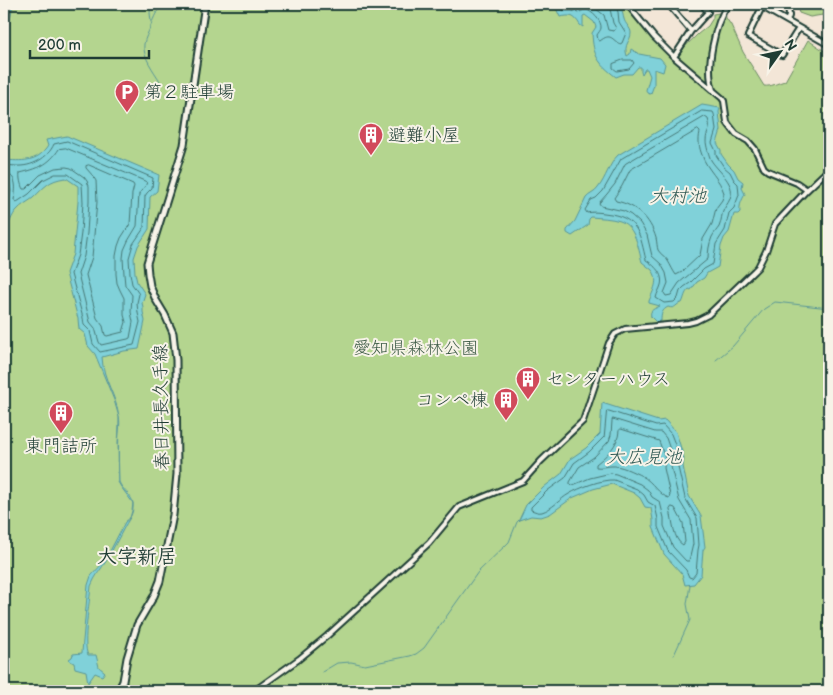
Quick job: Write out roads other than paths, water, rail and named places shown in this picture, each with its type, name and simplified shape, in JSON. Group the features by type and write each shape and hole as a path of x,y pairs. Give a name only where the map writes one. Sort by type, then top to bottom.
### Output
{"main road":[{"name":"春日井長久手線","path":"118,691 123,681 136,624 154,596 160,581 173,515 177,474 176,360 173,333 150,286 148,263 184,145 205,4"}],"street":[{"path":"627,4 654,37 724,101 727,122 736,134 753,146 764,168 797,183 807,190"},
{"path":"668,4 692,31"},
{"path":"674,57 708,12 702,4"},
{"path":"714,91 710,79 712,47 728,4"},
{"path":"757,4 829,45"},
{"path":"787,21 789,16 788,4"},
{"path":"762,7 748,36 782,55 800,28"},
{"path":"254,691 299,659 327,636 429,543 456,509 463,504 521,482 541,460 566,438 583,421 609,344 615,334 625,329 688,323 708,315 758,266 776,224 829,169"}],"water":[{"path":"4,4 13,4 4,47"},
{"path":"554,4 620,4 631,33 626,48 627,56 630,54 631,49 639,54 660,58 665,64 663,72 654,69 654,85 651,93 647,93 646,90 650,76 647,69 642,74 641,67 638,67 632,74 616,77 601,63 595,53 592,33 596,27 594,22 585,15 583,16 583,27 572,16 560,17"},
{"name":"大村池","path":"702,105 720,108 721,130 717,143 721,154 743,182 742,188 745,194 740,205 740,212 734,214 729,232 721,246 718,267 707,273 691,290 689,289 682,303 664,309 661,321 656,322 651,317 651,312 660,306 649,303 656,282 654,274 642,262 636,238 630,228 617,220 591,217 588,225 572,236 567,233 567,230 575,221 586,198 597,190 618,155"},
{"path":"67,136 159,175 157,191 150,197 149,229 138,246 134,258 137,282 145,294 142,303 145,321 139,349 102,357 105,373 117,408 120,419 119,434 119,417 114,400 95,354 88,346 85,334 79,329 66,273 73,254 78,186 66,178 51,182 15,212 4,230 4,209 9,201 11,191 9,180 4,177 4,160 28,160 34,158 44,152 48,146 46,140"},
{"name":"大広見池","path":"602,403 658,421 665,420 676,432 684,458 683,466 689,496 701,516 705,547 703,550 701,575 694,584 685,585 682,574 664,554 653,527 651,508 645,507 640,498 634,493 612,484 593,489 572,498 550,514 541,517 531,516 519,520 526,505 544,487 561,474 570,459 586,448 600,434"},
{"path":"118,459 119,482 133,503 121,487 118,482"},
{"path":"130,518 91,586 86,650 88,655 96,655 99,667 105,672 102,676 95,673 88,683 86,671 75,668 74,663 69,659 73,654 82,653 88,585 91,576 103,563 125,522"}],"waterway":[{"path":"151,4 151,22"},
{"path":"160,81 149,63 144,44 153,19 161,7"},
{"path":"716,360 733,346 764,309 775,302 829,308"},
{"path":"322,672 337,663 351,662 365,665 410,656 424,648 478,572 509,542 519,520"},
{"path":"674,655 690,620 687,604 690,585"},
{"path":"287,691 298,685"},
{"path":"665,691 668,686"}],"place":[{"name":"第２駐車場","path":"127,113"},
{"name":"避難小屋","path":"371,156"},
{"name":"センターハウス","path":"528,400"},
{"name":"コンペ棟","path":"506,421"},
{"name":"東門詰所","path":"61,434"}],"district":[{"name":"大字新居","path":"137,556"}],"park label":[{"name":"愛知県森林公園","path":"416,348"}]}
